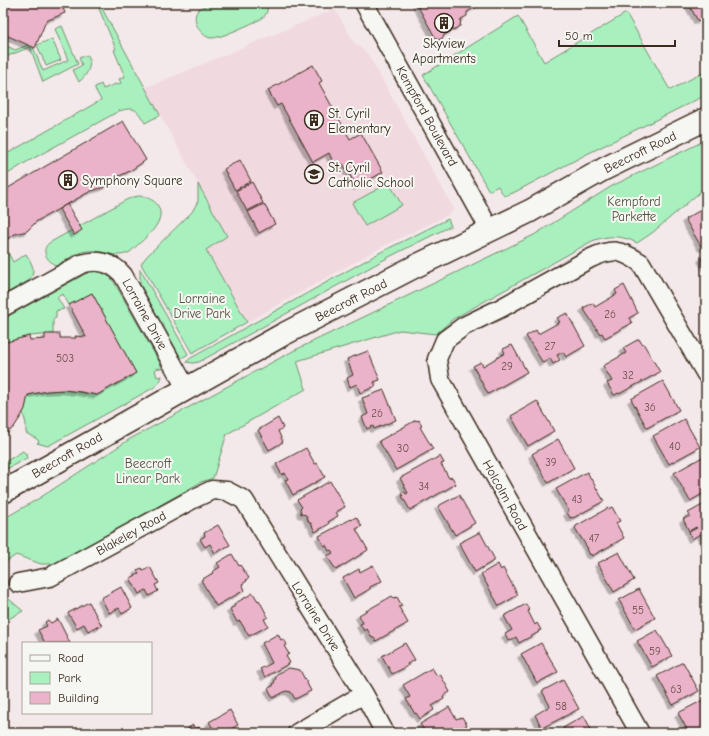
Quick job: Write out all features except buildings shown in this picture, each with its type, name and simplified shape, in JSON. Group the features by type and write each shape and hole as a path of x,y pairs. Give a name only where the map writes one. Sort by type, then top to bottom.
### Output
{"street":[{"name":"Kempford Boulevard","path":"364,3 490,230"},
{"name":"Beecroft Road","path":"3,492 284,334 530,211 604,169 706,119"},
{"name":"Holcolm Road","path":"640,733 440,379 437,359 445,340 464,326 601,253 613,251 626,254 641,263 706,374"},
{"name":"Lorraine Drive","path":"3,307 81,264 104,262 119,270 123,275 186,388"},
{"name":"Blakeley Road","path":"18,583 50,577 212,490 227,491 244,500"},
{"name":"Lorraine Drive","path":"244,500 364,694 385,733"},
{"path":"297,733 364,694"}],"shaded area":[{"name":"St. Cyril Catholic School","path":"335,9 354,42 368,54 454,209 450,214 382,247 247,322 206,250 227,236 145,88"}],"green space":[{"path":"99,3 160,115 145,123 138,112 133,109 119,111 25,163 3,177 3,156 101,100 95,87 101,84 103,89 116,84 117,85 121,83 119,79 125,77 114,50 116,49 97,4"},
{"path":"214,3 267,3 267,10 265,16 261,19 215,38 211,38 207,37 200,31 195,17 199,9"},
{"path":"626,13 670,90 706,71 706,95 585,155 513,193 504,196 498,186 489,191 423,75 518,16 544,62"},
{"path":"62,26 78,64 43,82 30,47 8,56 3,54 3,44 15,50 28,45 33,47 43,71 68,60 55,29"},
{"path":"52,39 61,60 46,66 37,45"},
{"path":"88,55 90,63 88,70 79,82 73,70 82,65 79,58"},
{"path":"706,140 706,187 652,233 637,243 620,237 609,237 592,241 453,319 436,334 400,330 297,361 306,389 227,434 213,478 201,482 57,564 41,564 16,555 3,564 3,519 38,499 130,439 293,351 534,235 612,186"},
{"path":"389,183 402,205 365,226 352,203"},
{"name":"Lorraine Drive Park","path":"198,184 227,236 206,250 247,322 192,353 141,264 146,257 192,212 198,201"},
{"path":"139,196 150,199 158,206 160,212 159,219 152,231 130,252 114,255 98,251 87,251 75,255 56,266 47,258 45,249 49,243 126,200"},
{"path":"448,219 451,226 389,257 199,362 186,362 381,252"},
{"path":"6,249 13,262 26,254 31,264 33,273 30,280 3,295 3,251"},
{"path":"140,269 188,354 187,355 181,358 140,284"},
{"path":"91,271 104,274 114,282 161,365 162,369 158,368 155,370 157,377 162,376 159,383 153,388 48,446 37,443 39,442 37,439 26,433 26,424 23,413 28,395 47,391 64,390 97,395 136,373 92,293 69,305 63,294 57,297 64,309 56,311 56,318 53,319 53,334 29,336 3,343 3,319"},
{"path":"23,451 27,458 3,471 3,463"},
{"path":"3,594 23,611 3,622"}],"place":[{"name":"Skyview Apartments","path":"444,23"},
{"name":"St. Cyril Elementary","path":"314,120"},
{"name":"St. Cyril Catholic School","path":"314,174"},
{"name":"Symphony Square","path":"68,180"}],"park label":[{"name":"Kempford Parkette","path":"634,208"},
{"name":"Beecroft Linear Park","path":"148,470"}]}
